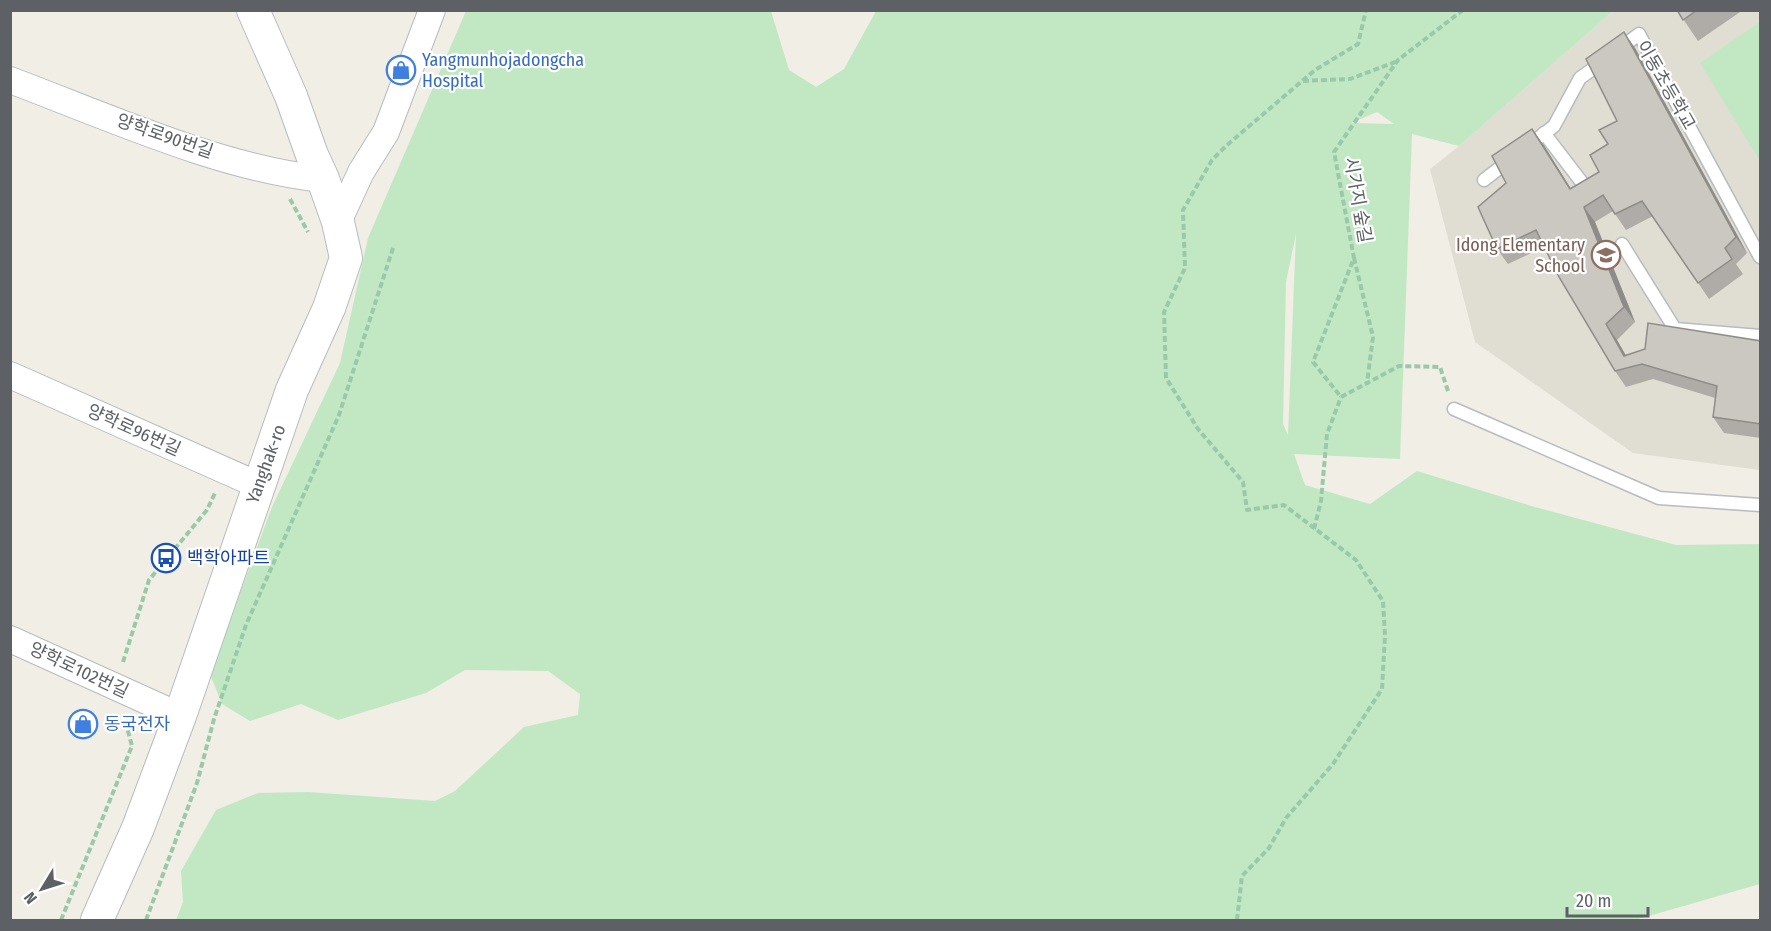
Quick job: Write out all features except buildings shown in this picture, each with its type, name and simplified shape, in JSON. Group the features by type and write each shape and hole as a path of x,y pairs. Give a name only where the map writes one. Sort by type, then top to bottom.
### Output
{"street":[{"name":"Yanghak-ro","path":"97,921 138,828 180,716 246,480 292,390 329,308 346,258 338,222 323,179 291,96 253,10"},
{"path":"338,222 361,172 386,132 432,10"},
{"name":"양학로90번길","path":"10,80 189,146 285,175 323,179"},
{"name":"양학로96번길","path":"10,375 246,480"},
{"name":"양학로102번길","path":"10,639 180,716"}],"lane":[{"name":"이동초등학교","path":"1484,180 1554,126 1580,78 1639,34 1761,257"},
{"path":"1544,133 1590,193"},
{"path":"1622,244 1675,329 1761,336"},
{"path":"1454,409 1659,498 1761,505"}],"path":[{"path":"1237,921 1242,876 1269,848 1286,818 1333,764 1382,689 1385,635 1383,601 1356,560 1284,505 1247,510 1243,482 1198,429 1166,378 1163,343 1164,312 1185,268 1183,210 1212,160 1302,81 1358,44 1366,10"},
{"name":"시가지 숲길","path":"1341,398 1313,362 1354,258 1334,152 1398,60 1462,10"},
{"path":"1302,81 1350,78 1398,60"},
{"path":"284,190 314,242"},
{"path":"146,921 196,783 213,719 246,625 339,415 394,245"},
{"path":"1354,258 1373,337 1366,384"},
{"path":"1314,529 1321,501 1327,434 1341,398 1399,366 1440,367 1454,409"},
{"path":"61,921 132,746 124,718 120,673 149,580 207,510 220,484 246,480"}],"shaded area":[{"name":"Idong Elementary School","path":"1613,11 1760,11 1760,470 1633,453 1475,342 1430,169"}],"green space":[{"path":"466,11 771,11 789,70 816,87 844,69 876,11 1613,11 1459,146 1412,134 1400,459 1294,454 1305,485 1370,504 1417,471 1535,507 1676,545 1760,544 1760,884 1635,920 176,920 183,902 181,871 216,810 258,793 308,792 435,801 455,791 524,727 578,715 580,694 548,671 465,670 426,693 338,720 301,704 250,721 222,704 210,674 272,507 340,363 368,238","holes":["1377,112 1394,124 1351,123","1296,234 1288,435 1283,424 1286,282"]},
{"path":"1760,22 1760,161 1700,63"}],"place":[{"name":"Yangmunhojadongcha Hospital","path":"401,70"},
{"name":"Idong Elementary School","path":"1606,255"},
{"name":"백학아파트","path":"166,558"},
{"name":"동국전자","path":"83,724"}]}
